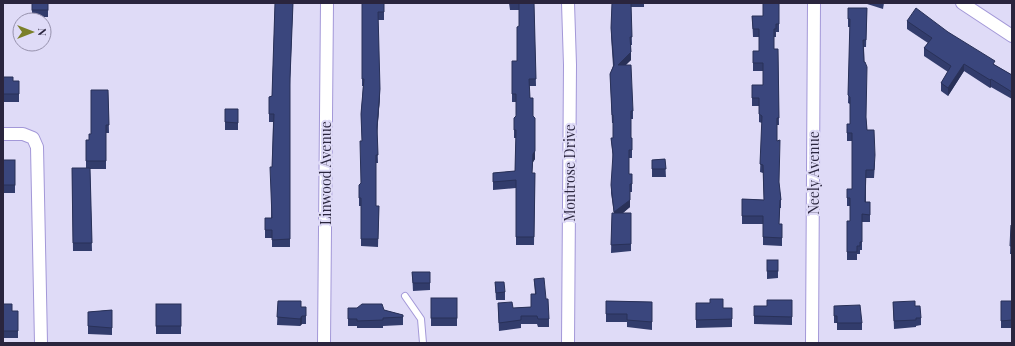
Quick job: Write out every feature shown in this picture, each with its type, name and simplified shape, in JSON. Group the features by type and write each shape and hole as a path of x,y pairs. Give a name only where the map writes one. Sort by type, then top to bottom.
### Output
{"street":[{"name":"Linwood Avenue","path":"324,343 327,3"},
{"name":"Montrose Drive","path":"568,3 570,65 568,343"},
{"name":"Neely Avenue","path":"812,343 814,3"},
{"path":"962,3 1012,36"},
{"path":"3,134 23,134 33,138 37,147 41,343"}],"lane":[{"path":"405,296 421,319 423,343"}],"building":[{"path":"32,3 48,3 48,10 32,10"},
{"path":"275,3 293,3 290,78 290,239 272,240 272,230 265,230 265,218 272,218 270,167 272,167 274,114 269,114 269,97 272,96"},
{"path":"362,3 384,3 384,12 378,12 380,89 377,127 378,155 376,155 376,206 379,206 378,239 361,239 361,198 359,198 359,185 361,183 360,141 362,141 361,114 364,79 362,79"},
{"path":"519,3 534,3 536,79 529,79 530,98 533,98 533,116 535,118 535,151 533,154 532,173 535,173 534,237 516,237 516,180 493,182 493,173 515,171 516,130 514,130 514,118 516,116 516,94 512,94 512,61 517,61"},
{"path":"612,3 631,3 631,52 618,65 631,65 633,111 631,111 632,150 629,150 629,174 632,174 632,184 630,184 630,200 614,212 611,185 613,154 611,138 613,138 613,115 610,74 614,65 611,28"},
{"path":"763,3 779,3 779,24 776,24 776,29 774,29 774,49 778,49 779,118 777,118 777,141 780,140 779,182 781,200 779,224 782,224 782,238 763,237 763,216 742,216 742,199 764,200 763,165 760,164 762,116 759,114 759,98 752,98 752,85 763,85 763,63 753,63 753,51 759,51 759,29 753,29 752,16 763,16"},
{"path":"848,8 867,8 866,40 863,40 864,62 867,67 866,117 867,130 874,130 875,155 874,170 866,170 865,202 870,202 870,215 862,214 862,242 860,242 860,246 857,246 857,252 847,252 847,221 850,221 850,198 847,198 847,189 852,189 852,133 847,133 847,124 850,124 850,97 848,95 850,19 848,19"},
{"path":"916,8 948,32 995,61 993,64 1012,75 1012,92 964,64 948,88 941,83 951,66 924,48 932,38 907,21"},
{"path":"3,77 13,77 13,81 19,81 19,94 3,94"},
{"path":"91,90 108,90 109,125 106,125 106,161 86,161 86,140 89,140 89,134 91,134"},
{"path":"225,109 238,109 238,123 225,122"},
{"path":"665,159 666,169 652,169 652,160"},
{"path":"3,160 15,160 15,185 3,185"},
{"path":"72,168 90,168 92,243 73,243"},
{"path":"612,213 631,213 631,244 611,245"},
{"path":"1011,225 1012,246 1010,246"},
{"path":"767,260 778,260 778,271 767,271"},
{"path":"412,272 430,272 430,283 413,283"},
{"path":"544,278 546,299 548,299 549,319 538,319 537,316 521,316 521,320 499,323 498,303 512,302 513,308 531,307 531,294 536,294 534,279"},
{"path":"495,282 504,282 505,292 496,293"},
{"path":"431,298 457,298 457,318 431,318"},
{"path":"710,299 723,299 723,308 732,308 732,319 696,320 696,303 710,303"},
{"path":"767,300 792,300 792,317 754,316 754,306 767,306"},
{"path":"278,301 301,301 301,307 306,307 306,316 302,316 300,319 277,317"},
{"path":"606,301 652,302 652,322 627,320 627,314 606,314"},
{"path":"915,301 915,306 920,306 921,318 916,318 916,320 894,321 893,302"},
{"path":"1001,301 1012,301 1012,320 1001,321"},
{"path":"3,304 12,304 12,311 18,311 18,331 3,331"},
{"path":"156,304 181,304 181,326 156,326"},
{"path":"362,304 382,304 384,310 403,315 403,317 383,318 383,320 357,321 357,319 348,319 348,308 357,308"},
{"path":"860,305 862,323 837,323 837,316 834,316 834,306"},
{"path":"112,310 112,328 88,326 88,312"}]}
